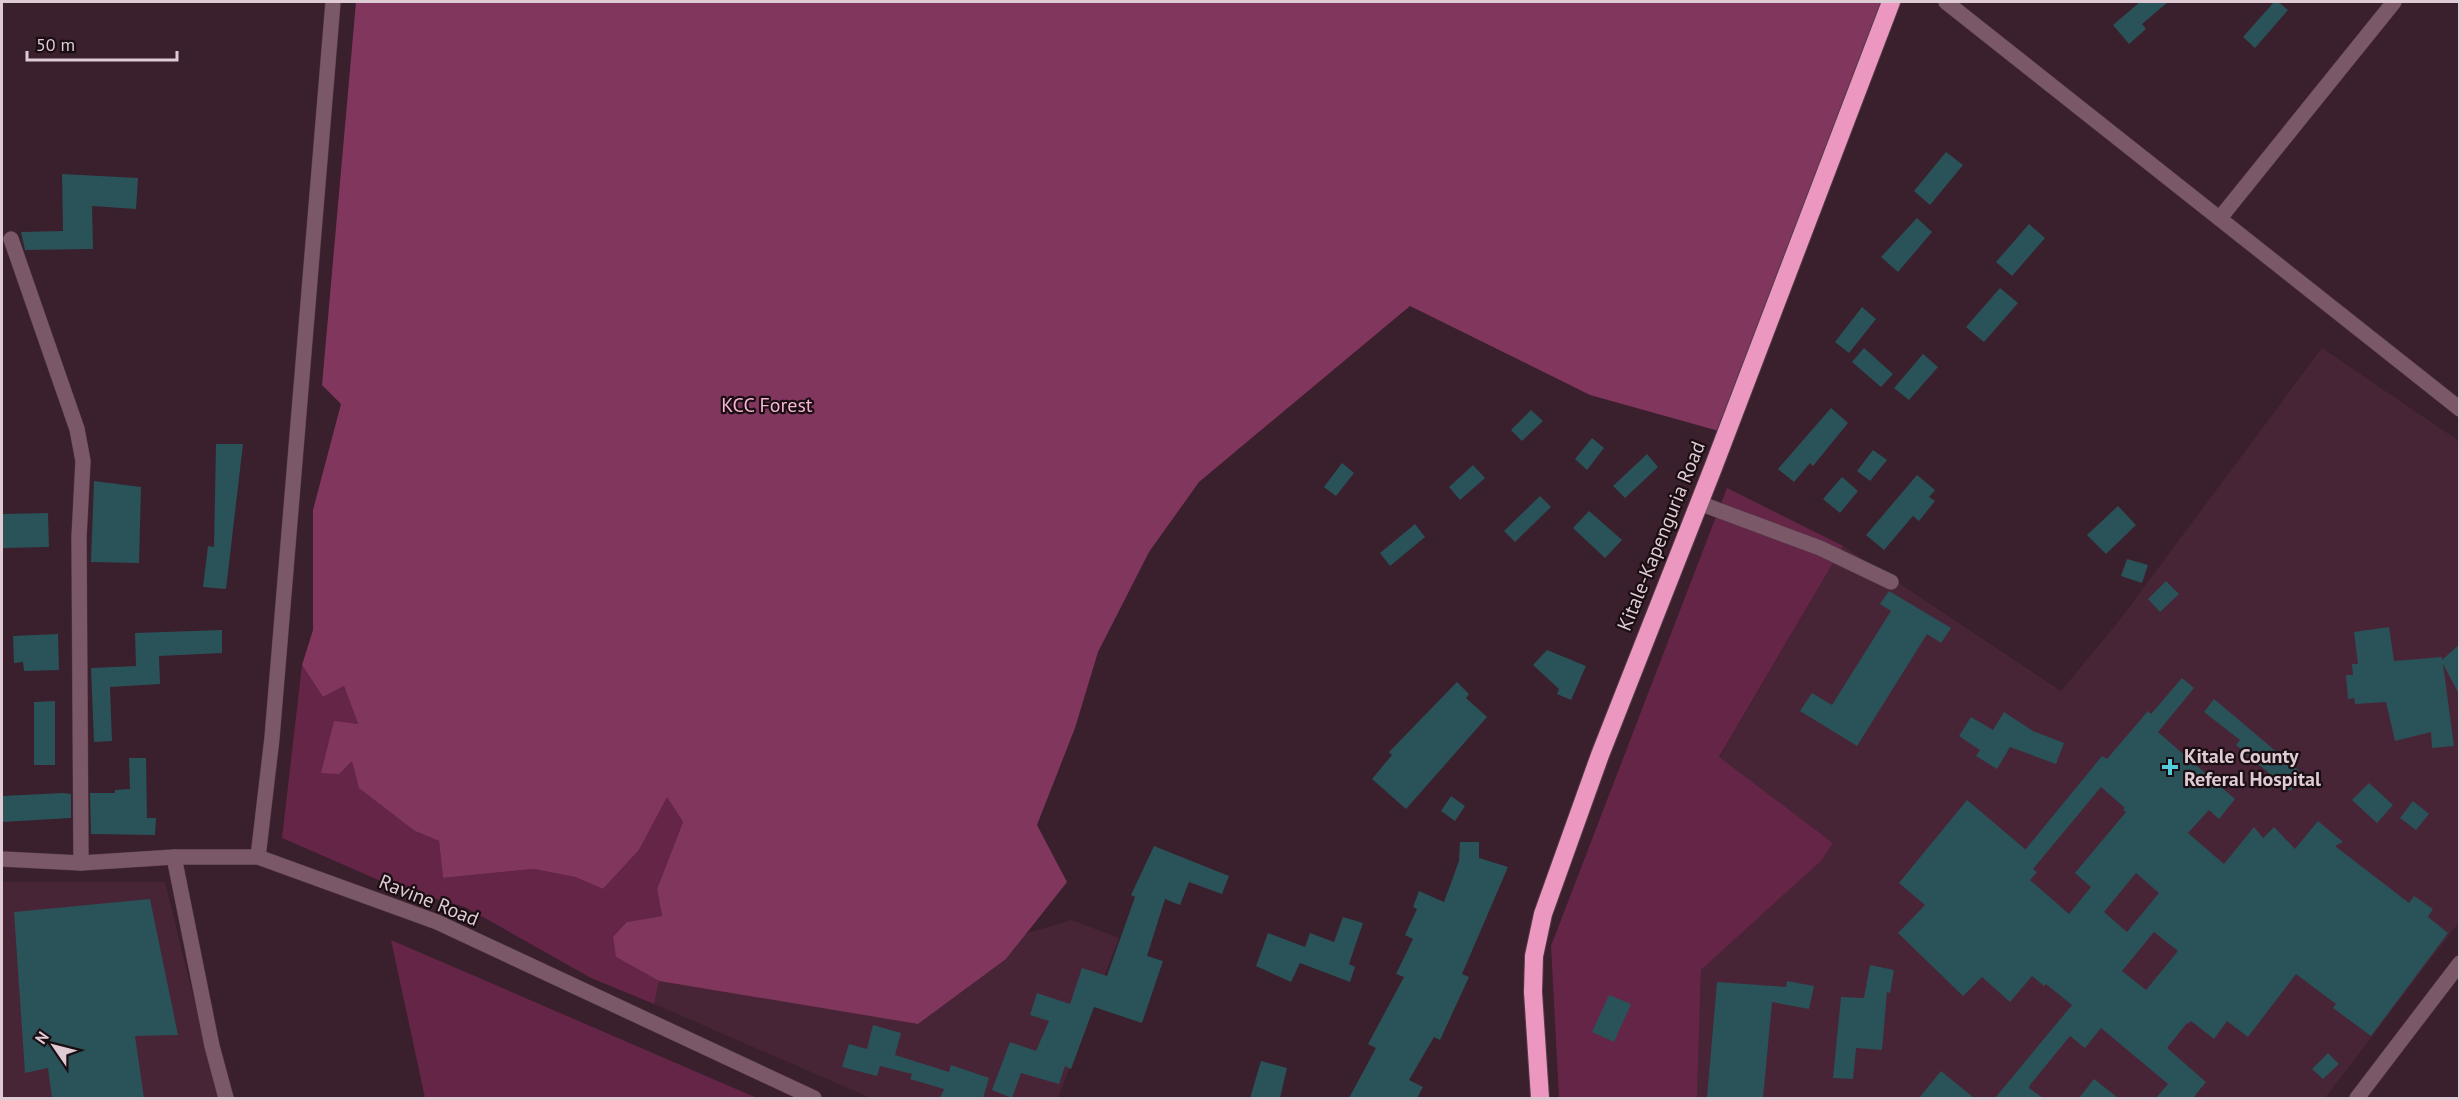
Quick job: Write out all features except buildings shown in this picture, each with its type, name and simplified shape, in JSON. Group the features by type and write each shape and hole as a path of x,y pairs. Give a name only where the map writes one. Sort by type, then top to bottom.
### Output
{"highway":[{"name":"Kitale-Kapenguria Road","path":"1540,1098 1533,992 1534,956 1543,914 1604,744 1891,2"}],"street":[{"path":"258,857 273,726 333,2"},
{"path":"1946,2 2460,409"},
{"path":"2220,218 2394,2"},
{"path":"10,239 76,429 83,461 79,537 81,863"},
{"path":"1699,503 1820,549 1891,582"},
{"path":"174,857 212,1046 226,1098"},
{"name":"Ravine Road","path":"2,859 81,863 174,857 258,857 437,922 814,1098"},
{"path":"2357,1098 2460,963"}],"shaded area":[{"name":"Kitale County Referal Hospital","path":"2322,348 2459,441 2459,922 2325,1098 1697,1098 1701,970 1821,861 1833,843 1719,758 1843,546 2061,691 2118,622"},
{"path":"1727,488 1843,546 1719,757 1833,843 1821,861 1701,970 1697,1098 1559,1098 1551,946"},
{"path":"302,665 323,697 344,686 358,724 352,761 415,831 439,841 443,878 534,869 575,877 603,889 639,850 667,796 683,822 657,889 662,916 628,922 616,957 659,981 654,1004 591,978 465,907 397,888 282,838"},
{"path":"2,882 165,882 218,1098 2,1098"},
{"path":"1072,920 1119,938 1058,1098 871,1098 654,1004 659,981 918,1024 1006,959 1027,933"},
{"path":"391,940 757,1098 425,1098"}],"green space":[{"name":"KCC Forest","path":"356,2 1888,2 1726,433 1590,395 1410,306 1199,482 1149,552 1098,652 1075,728 1037,825 1067,882 1006,959 918,1024 659,981 616,957 613,937 627,922 662,916 657,889 683,822 667,797 639,850 603,889 575,877 534,869 443,878 439,841 415,831 359,788 352,761 339,774 321,773 334,721 358,724 344,686 323,697 302,665 313,630 313,510 341,404 322,385"}],"place":[{"name":"Kitale County Referal Hospital","path":"2170,767"}]}
